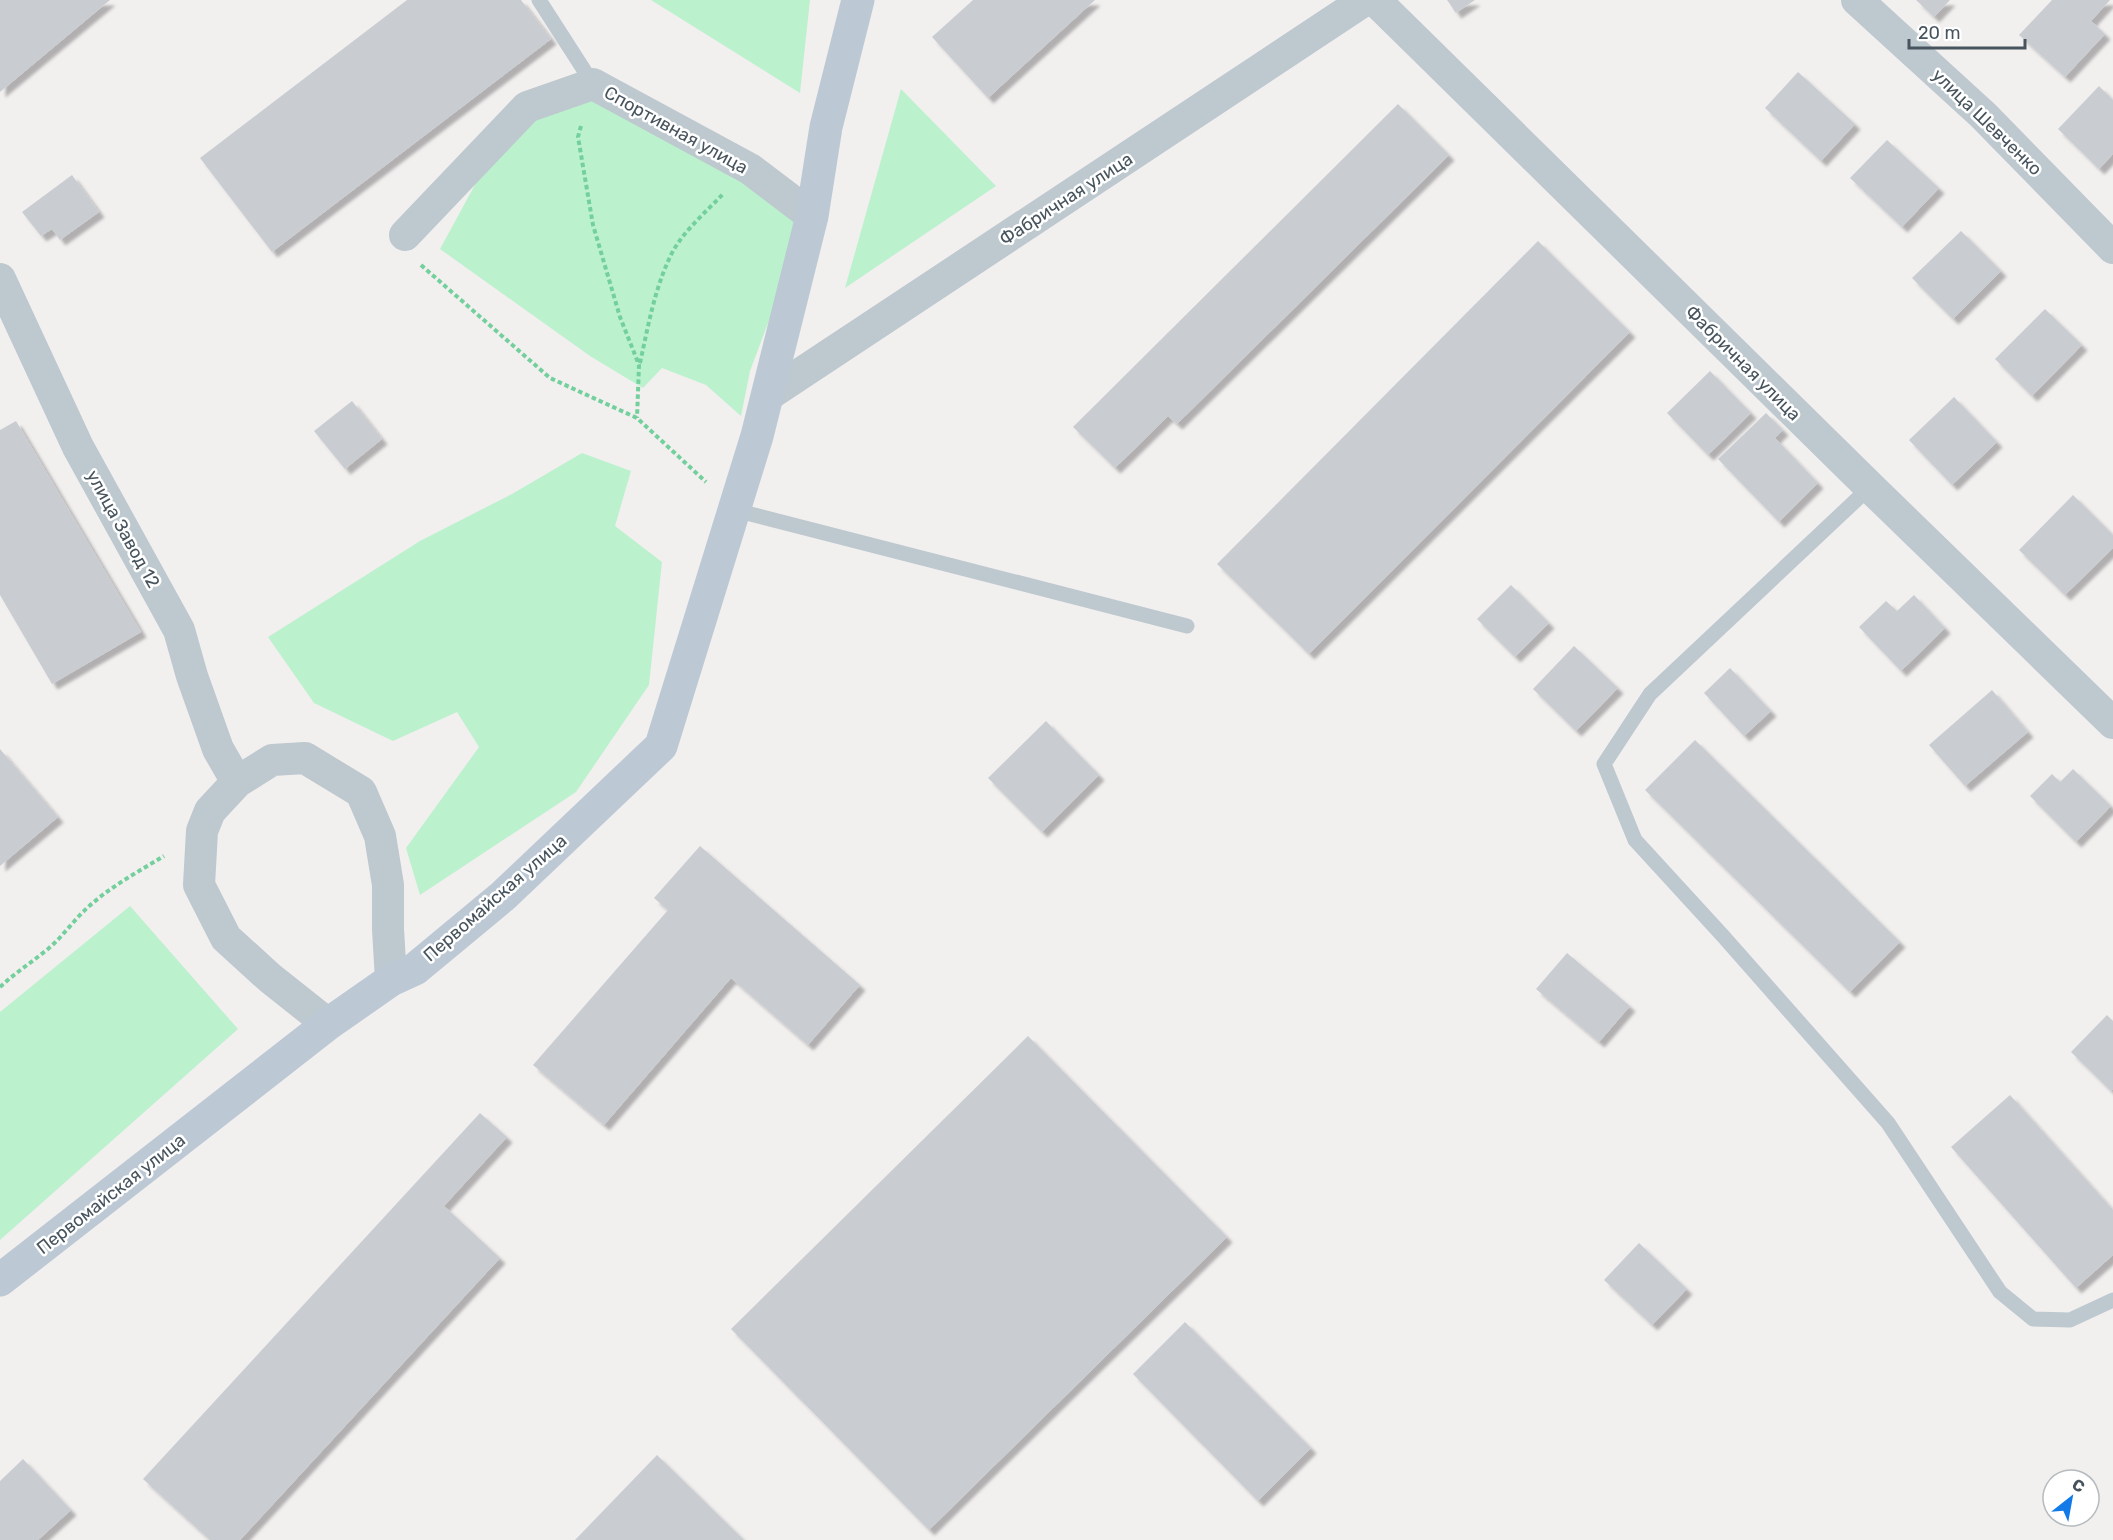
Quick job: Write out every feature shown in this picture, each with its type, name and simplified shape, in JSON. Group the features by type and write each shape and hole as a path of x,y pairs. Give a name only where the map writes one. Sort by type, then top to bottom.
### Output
{"street":[{"path":"767,396 812,216 826,127 858,0"},
{"name":"Фабричная улица","path":"767,396 1365,0"},
{"name":"Фабричная улица","path":"1375,0 1870,488 2113,723"},
{"name":"улица Шевченко","path":"1857,0 1983,115 2113,248"},
{"name":"Спортивная улица","path":"405,235 527,107 593,84 750,169 812,216"},
{"name":"улица Завод 12","path":"0,279 78,447 179,630 192,676 218,749 237,782"},
{"name":"Первомайская улица","path":"0,1280 328,1024 391,980 415,969 503,896 661,746 735,510 767,396"},
{"path":"328,1024 270,978 226,938 199,885 202,831 210,811 237,782 272,760 305,758 361,792 380,836 388,885 391,980"}],"lane":[{"path":"539,0 593,84"},
{"path":"1870,488 1650,694 1604,764 1635,840 1888,1123 2000,1292 2033,1319 2070,1320 2113,1300"},
{"path":"735,510 1187,626"}],"path":[{"path":"593,84 578,137 593,225 620,317 639,365"},
{"path":"637,418 639,365 653,303 670,256 690,228 750,169"},
{"path":"421,264 550,378 637,418 735,510"},
{"path":"0,987 47,950 69,930 83,912 114,887 202,831"}],"green space":[{"path":"651,0 810,0 800,93"},
{"path":"901,89 996,186 845,288"},
{"path":"559,93 615,96 799,198 771,315 750,371 741,416 706,385 662,368 643,388 590,356 440,249 477,181"},
{"path":"582,453 631,471 615,526 662,562 649,685 576,792 420,895 406,848 479,747 457,712 393,741 314,703 268,637 420,541 512,494"},
{"path":"130,906 238,1029 0,1240 0,1012"}],"building":[{"path":"0,0 110,0 0,92"},
{"path":"407,0 521,0 551,39 272,252 200,158"},
{"path":"973,0 1095,0 988,98 932,37"},
{"path":"1447,0 1475,0 1456,13"},
{"path":"1916,0 1950,0 1934,17"},
{"path":"2052,0 2110,0 2091,21 2105,34 2065,77 2019,35"},
{"path":"1798,72 1855,124 1821,161 1765,108"},
{"path":"2099,86 2113,100 2113,154 2099,169 2058,129"},
{"path":"1398,104 1449,155 1177,424 1168,416 1115,468 1073,427"},
{"path":"1887,140 1939,188 1902,227 1850,178"},
{"path":"72,175 99,212 60,240 52,229 41,236 22,212"},
{"path":"1961,231 2001,271 1953,319 1912,278"},
{"path":"1538,241 1630,332 1309,654 1217,564"},
{"path":"2045,309 2082,345 2032,396 1995,359"},
{"path":"1710,371 1751,413 1708,455 1667,413"},
{"path":"1954,397 1997,442 1952,485 1909,440"},
{"path":"352,401 382,439 345,469 314,431"},
{"path":"1766,413 1783,430 1775,438 1818,483 1779,522 1718,459"},
{"path":"16,421 141,632 52,684 0,595 0,430"},
{"path":"2073,495 2113,535 2113,548 2065,595 2019,550"},
{"path":"1511,585 1549,623 1515,657 1477,619"},
{"path":"1914,595 1945,628 1901,671 1859,627 1886,601 1897,611"},
{"path":"1574,646 1618,688 1576,731 1533,689"},
{"path":"1730,668 1771,711 1744,736 1704,693"},
{"path":"1992,690 2028,732 1965,786 1929,745"},
{"path":"1046,721 1099,775 1042,832 988,778"},
{"path":"1695,740 1900,942 1850,992 1645,790"},
{"path":"0,749 58,817 0,866"},
{"path":"2073,769 2111,806 2076,842 2030,796 2052,774 2060,782"},
{"path":"700,846 860,985 808,1045 731,978 604,1125 533,1065 668,910 654,898"},
{"path":"1567,953 1630,1006 1599,1042 1536,989"},
{"path":"2107,1015 2113,1021 2113,1089 2111,1091 2071,1052"},
{"path":"1028,1036 1227,1237 929,1530 731,1329"},
{"path":"2010,1095 2113,1210 2113,1255 2076,1288 1951,1147"},
{"path":"480,1113 507,1137 444,1206 500,1258 240,1540 210,1540 143,1479"},
{"path":"1639,1243 1687,1289 1652,1325 1604,1280"},
{"path":"1185,1322 1311,1448 1258,1501 1133,1374"},
{"path":"657,1455 744,1540 575,1540"},
{"path":"23,1459 71,1510 38,1540 0,1540 0,1481"}]}
